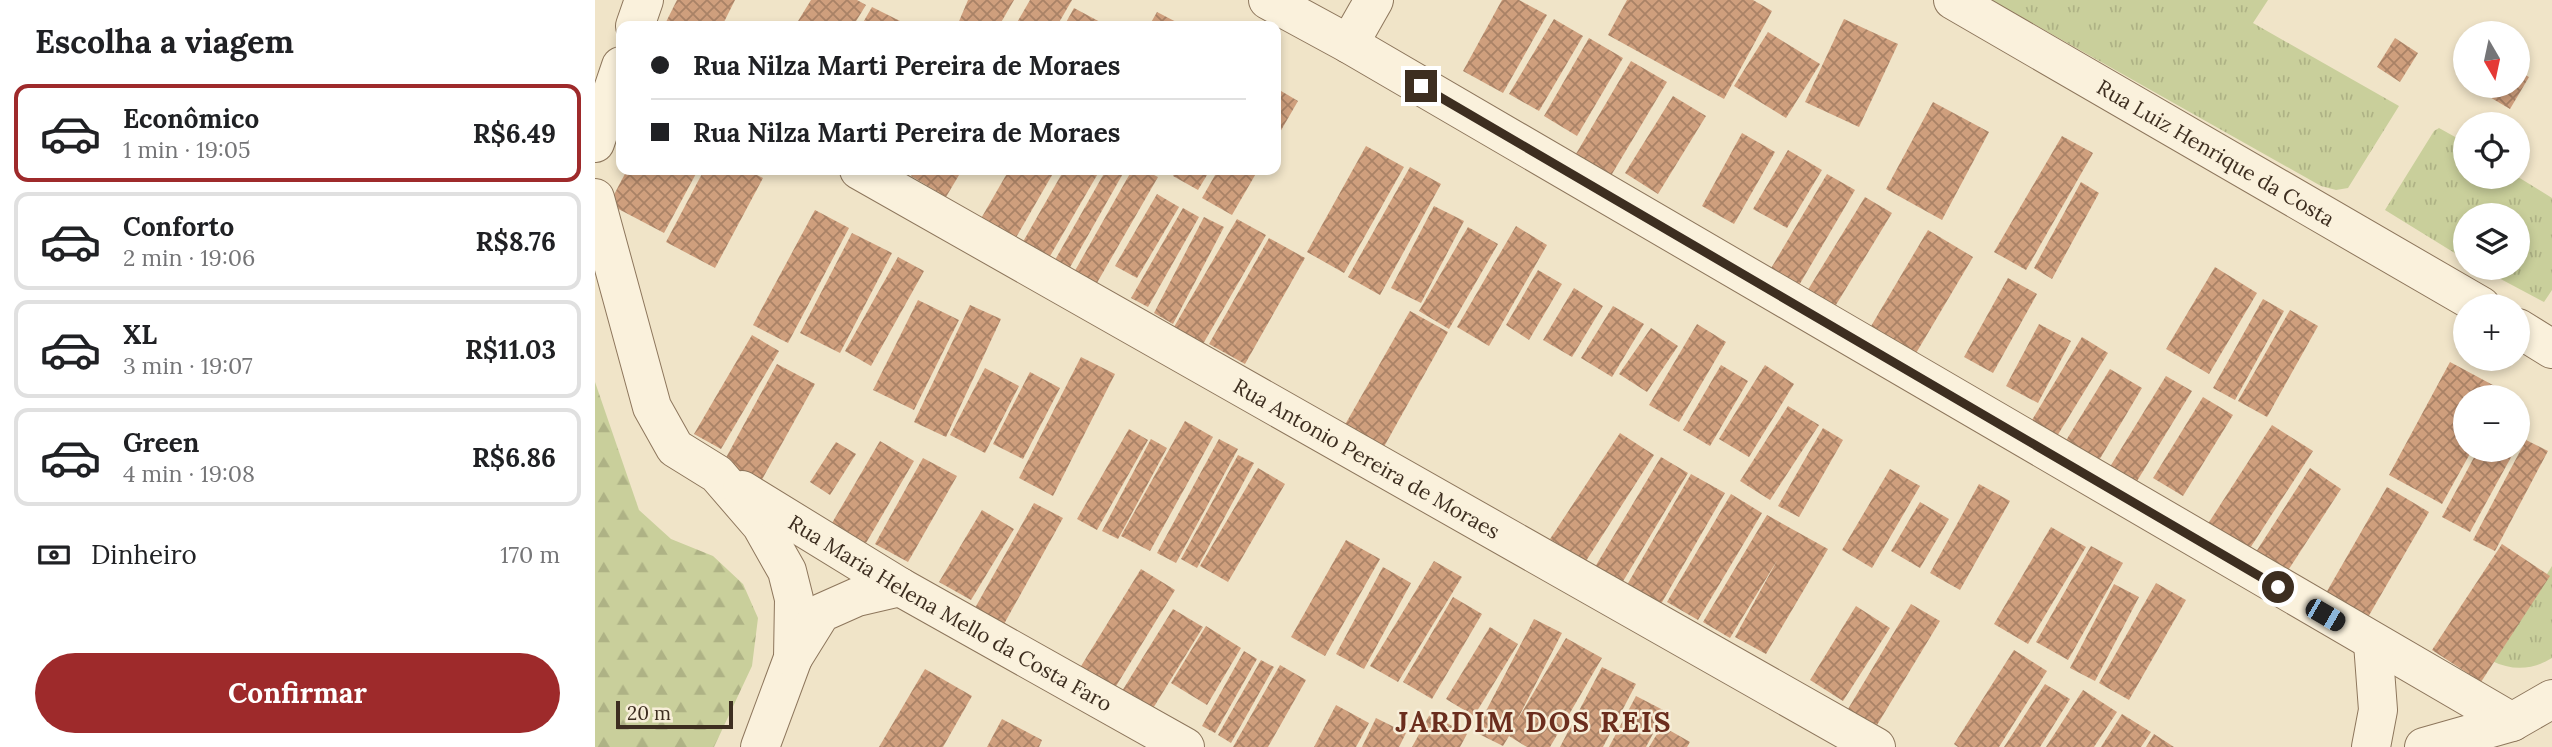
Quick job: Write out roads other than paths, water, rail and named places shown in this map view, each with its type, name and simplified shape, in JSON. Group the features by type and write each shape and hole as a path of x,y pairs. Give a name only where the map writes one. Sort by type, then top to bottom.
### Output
{"street":[{"path":"637,21 645,0"},
{"path":"1268,0 1349,44 2512,722"},
{"path":"1349,44 1374,0"},
{"name":"Rua Luiz Henrique da Costa","path":"1953,0 2460,294"},
{"path":"595,144 616,81"},
{"name":"Rua Antonio Pereira de Moraes","path":"868,175 1876,747"},
{"name":"Rua Maria Helena Mello da Costa Faro","path":"595,198 652,408 675,448 900,586 1185,747"},
{"path":"2530,335 2552,349"},
{"path":"717,474 761,525 787,571 794,599 793,657"},
{"path":"760,747 793,657 821,613 856,597 900,586"},
{"path":"2371,747 2378,710 2373,643"},
{"path":"2424,747 2512,722 2552,699"}],"district":[{"name":"JARDIM DOS REIS","path":"1534,722"}]}
